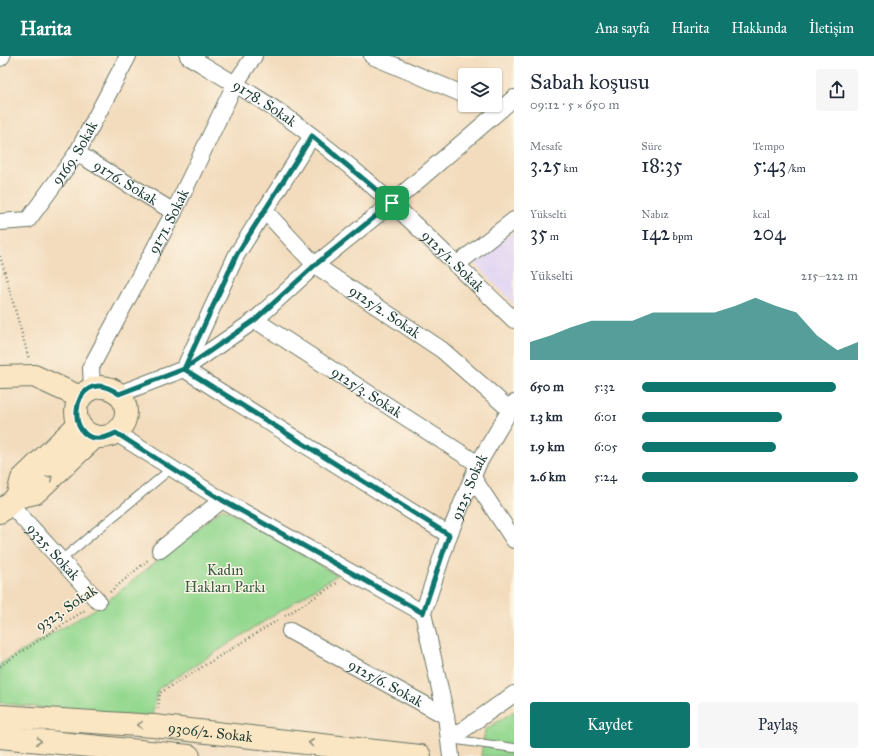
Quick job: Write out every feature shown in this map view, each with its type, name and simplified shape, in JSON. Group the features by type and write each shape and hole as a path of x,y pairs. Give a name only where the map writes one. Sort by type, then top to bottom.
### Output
{"main road":[{"path":"0,377 34,376 86,393 106,388 119,394 123,400 126,414 125,421 97,432 22,479 9,504"},
{"path":"86,393 75,410 97,432"},
{"name":"9306/2. Sokak","path":"0,716 154,726 420,756"},
{"name":"9306/2. Sokak","path":"0,737 189,756"}],"street":[{"name":"9169. Sokak","path":"0,222 28,220 77,153 128,56"},
{"name":"9178. Sokak","path":"188,56 235,84 312,136 392,203"},
{"name":"9171. Sokak","path":"86,393 91,367 174,212 235,84 254,56"},
{"path":"372,56 458,92"},
{"path":"502,104 514,98"},
{"path":"119,394 184,369 255,320 315,265 392,203 490,112"},
{"path":"184,369 237,254 312,136"},
{"name":"9176. Sokak","path":"77,153 174,212"},
{"name":"9125/1. Sokak","path":"392,203 514,320"},
{"name":"9125/2. Sokak","path":"264,210 315,265 442,350 512,406"},
{"path":"456,265 514,220"},
{"name":"9125/3. Sokak","path":"255,320 476,471"},
{"path":"184,369 449,535"},
{"name":"9125. Sokak","path":"423,613 449,535 476,471 512,406"},
{"path":"97,432 172,468 222,500 423,613 446,716 451,756"},
{"path":"476,471 514,540"},
{"path":"160,550 222,500"},
{"name":"9325. Sokak","path":"9,504 98,601"},
{"name":"9125/6. Sokak","path":"290,631 446,716"},
{"path":"450,739 514,694"}],"lane":[{"path":"61,560 172,468"},
{"path":"450,739 514,748"}],"path":[{"path":"0,256 34,376"},
{"name":"9323. Sokak","path":"0,666 98,601 160,550"},
{"path":"154,726 160,693 352,573"}],"shaded area":[{"path":"514,231 514,304 472,260"}],"green space":[{"name":"Kadın Hakları Parkı","path":"223,508 337,575 158,689 151,720 0,703 0,664 102,605"},
{"path":"514,711 514,756 481,756 485,730"}],"route":[{"path":"392,203 312,136 237,254 184,369 449,535 423,613 222,500 116,433 103,438 88,435 78,425 75,410 80,397 92,388 106,388 119,394 184,369 255,320 315,265 392,203"}]}
